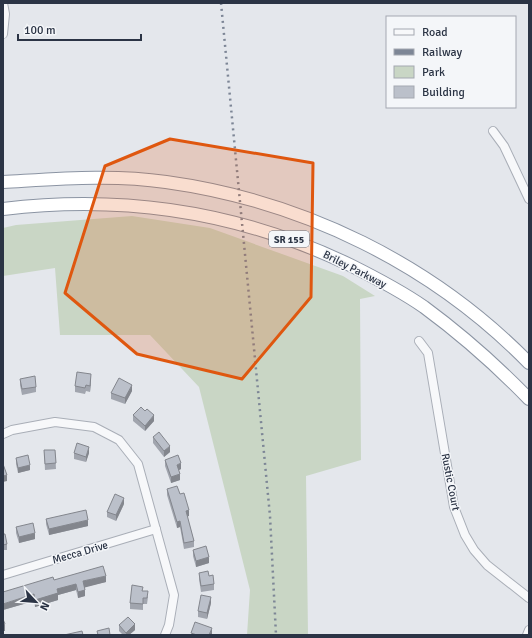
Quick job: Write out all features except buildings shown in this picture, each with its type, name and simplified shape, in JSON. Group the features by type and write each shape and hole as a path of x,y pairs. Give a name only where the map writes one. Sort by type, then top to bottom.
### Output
{"highway":[{"name":"SR 155","path":"3,182 104,178 165,181 224,192 264,203 344,232 389,256 442,290 504,338 529,363"},
{"name":"Briley Parkway","path":"3,209 43,204 81,203 176,209 225,219 273,232 323,252 375,277 423,306 472,344 529,399"}],"street":[{"path":"3,3 5,14 3,34"},
{"path":"493,131 504,146 529,199"},
{"name":"Rustic Court","path":"419,341 428,353 454,506 465,535 474,550 487,565 529,598"},
{"path":"3,434 12,430 55,422 94,426 119,440 138,464 174,595 169,624 164,635"},
{"name":"Mecca Drive","path":"3,574 156,529"},
{"path":"527,635 529,630"}],"highlighted area":[{"path":"170,139 313,163 311,297 242,379 137,354 65,293 105,166"}],"green space":[{"path":"132,216 210,228 343,276 375,296 360,299 361,460 306,476 308,635 247,635 250,590 199,387 150,335 60,335 55,268 3,276 3,228 16,225"}],"railway":[{"path":"221,3 270,516 276,635"}]}
